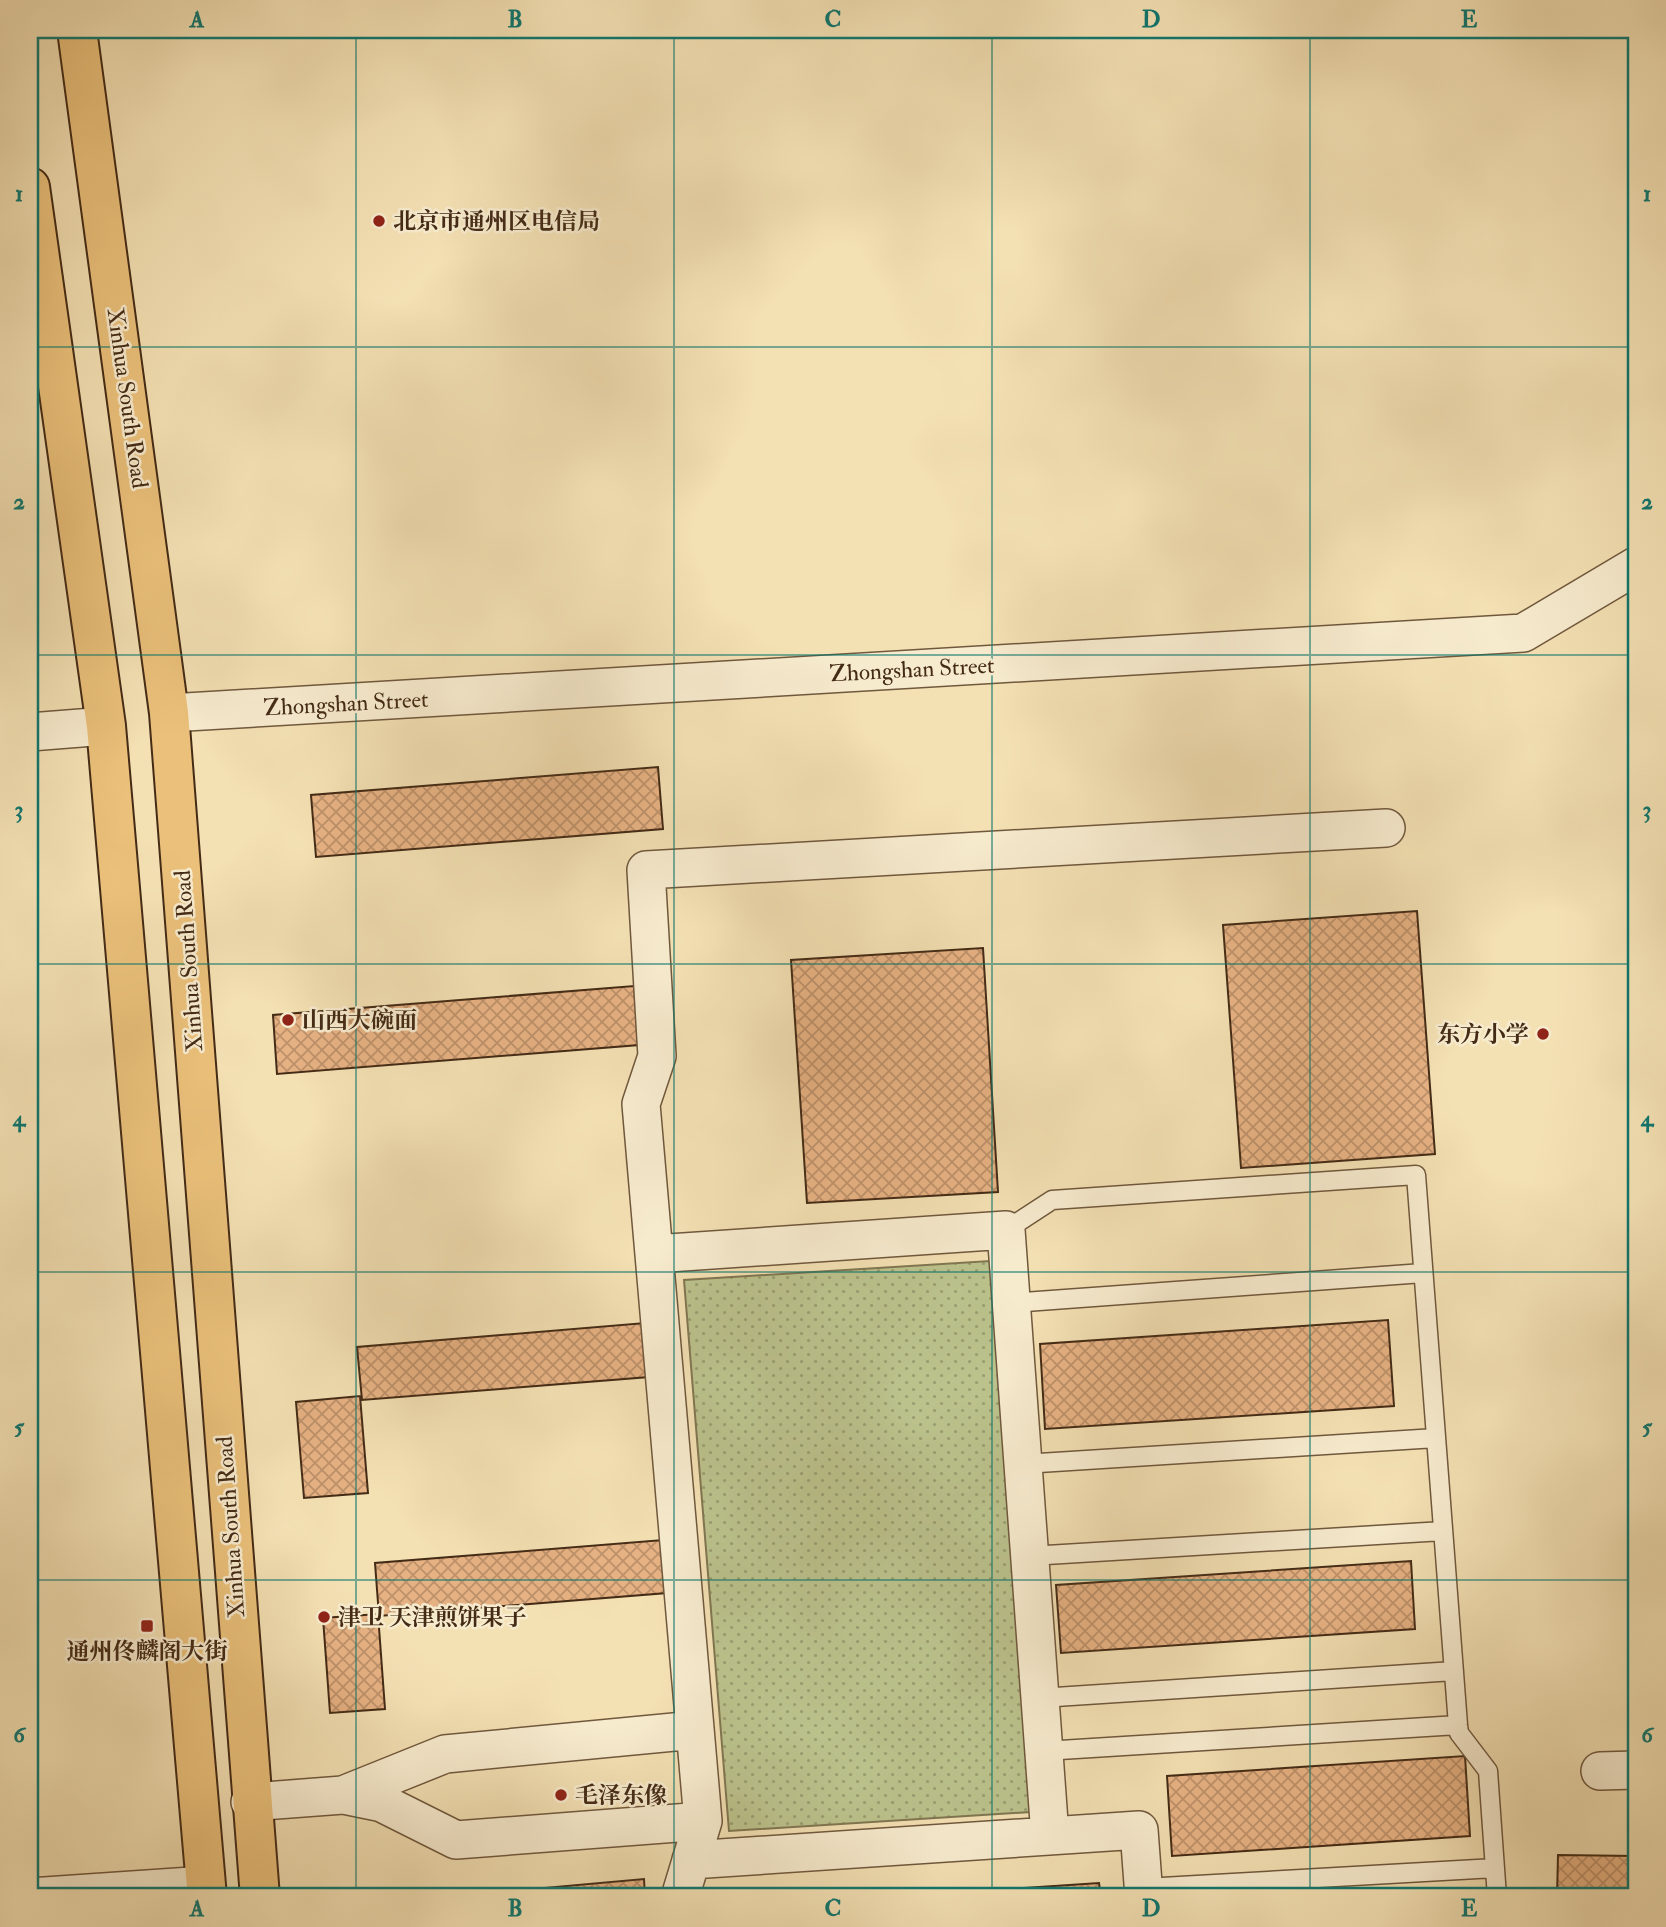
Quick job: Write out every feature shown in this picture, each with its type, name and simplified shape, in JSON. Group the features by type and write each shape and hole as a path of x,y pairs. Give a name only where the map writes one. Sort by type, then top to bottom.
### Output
{"main road":[{"name":"Xinhua South Road","path":"77,30 169,713 250,1802 260,1897"},
{"path":"30,187 106,726 207,1891"}],"street":[{"name":"Zhongshan Street","path":"169,713 1523,632 1636,566"},
{"path":"30,732 106,726"},
{"path":"680,1897 704,1821 641,1104 657,1056 646,870 1386,828"},
{"path":"654,1254 1006,1230 1050,1836"},
{"path":"342,1795 445,1754 695,1730"},
{"path":"1600,1770 1636,1770"},
{"path":"250,1802 342,1795 382,1803 456,1840 704,1821"},
{"path":"691,1860 1139,1830 1144,1893"},
{"path":"30,1897 207,1891"}],"lane":[{"path":"1006,1230 1052,1200 1416,1175 1458,1725 1459,1733 1488,1770 1497,1897"},
{"path":"1011,1303 1423,1273"},
{"path":"1023,1464 1436,1438"},
{"path":"1030,1556 1443,1531"},
{"path":"1040,1698 1454,1671"},
{"path":"1044,1751 1458,1725"},
{"path":"1144,1893 1495,1868"}],"green space":[{"path":"990,1261 1030,1812 729,1831 684,1280"}],"building":[{"path":"658,767 663,829 316,857 311,795"},
{"path":"1417,911 1435,1154 1241,1168 1223,925"},
{"path":"983,948 998,1192 807,1203 791,960"},
{"path":"634,986 639,1045 277,1074 273,1015"},
{"path":"1388,1320 1394,1406 1045,1429 1040,1344"},
{"path":"645,1323 649,1377 362,1400 357,1347"},
{"path":"360,1396 368,1493 304,1498 296,1402"},
{"path":"663,1540 667,1593 379,1616 375,1563"},
{"path":"1411,1561 1415,1629 1061,1653 1056,1585"},
{"path":"378,1614 385,1709 330,1713 323,1618"},
{"path":"1465,1756 1470,1836 1172,1856 1167,1776"},
{"path":"1558,1855 1636,1856 1636,1897 1557,1897"},
{"path":"644,1879 645,1897 446,1897"},
{"path":"1099,1883 1101,1897 884,1897"}],"place":[{"name":"北京市通州区电信局","path":"379,221"},
{"name":"山西大碗面","path":"288,1020"},
{"name":"东方小学","path":"1543,1034"},
{"name":"津卫 天津煎饼果子","path":"324,1617"},
{"name":"通州佟麟阁大街","path":"147,1626"},
{"name":"毛泽东像","path":"561,1795"}]}
